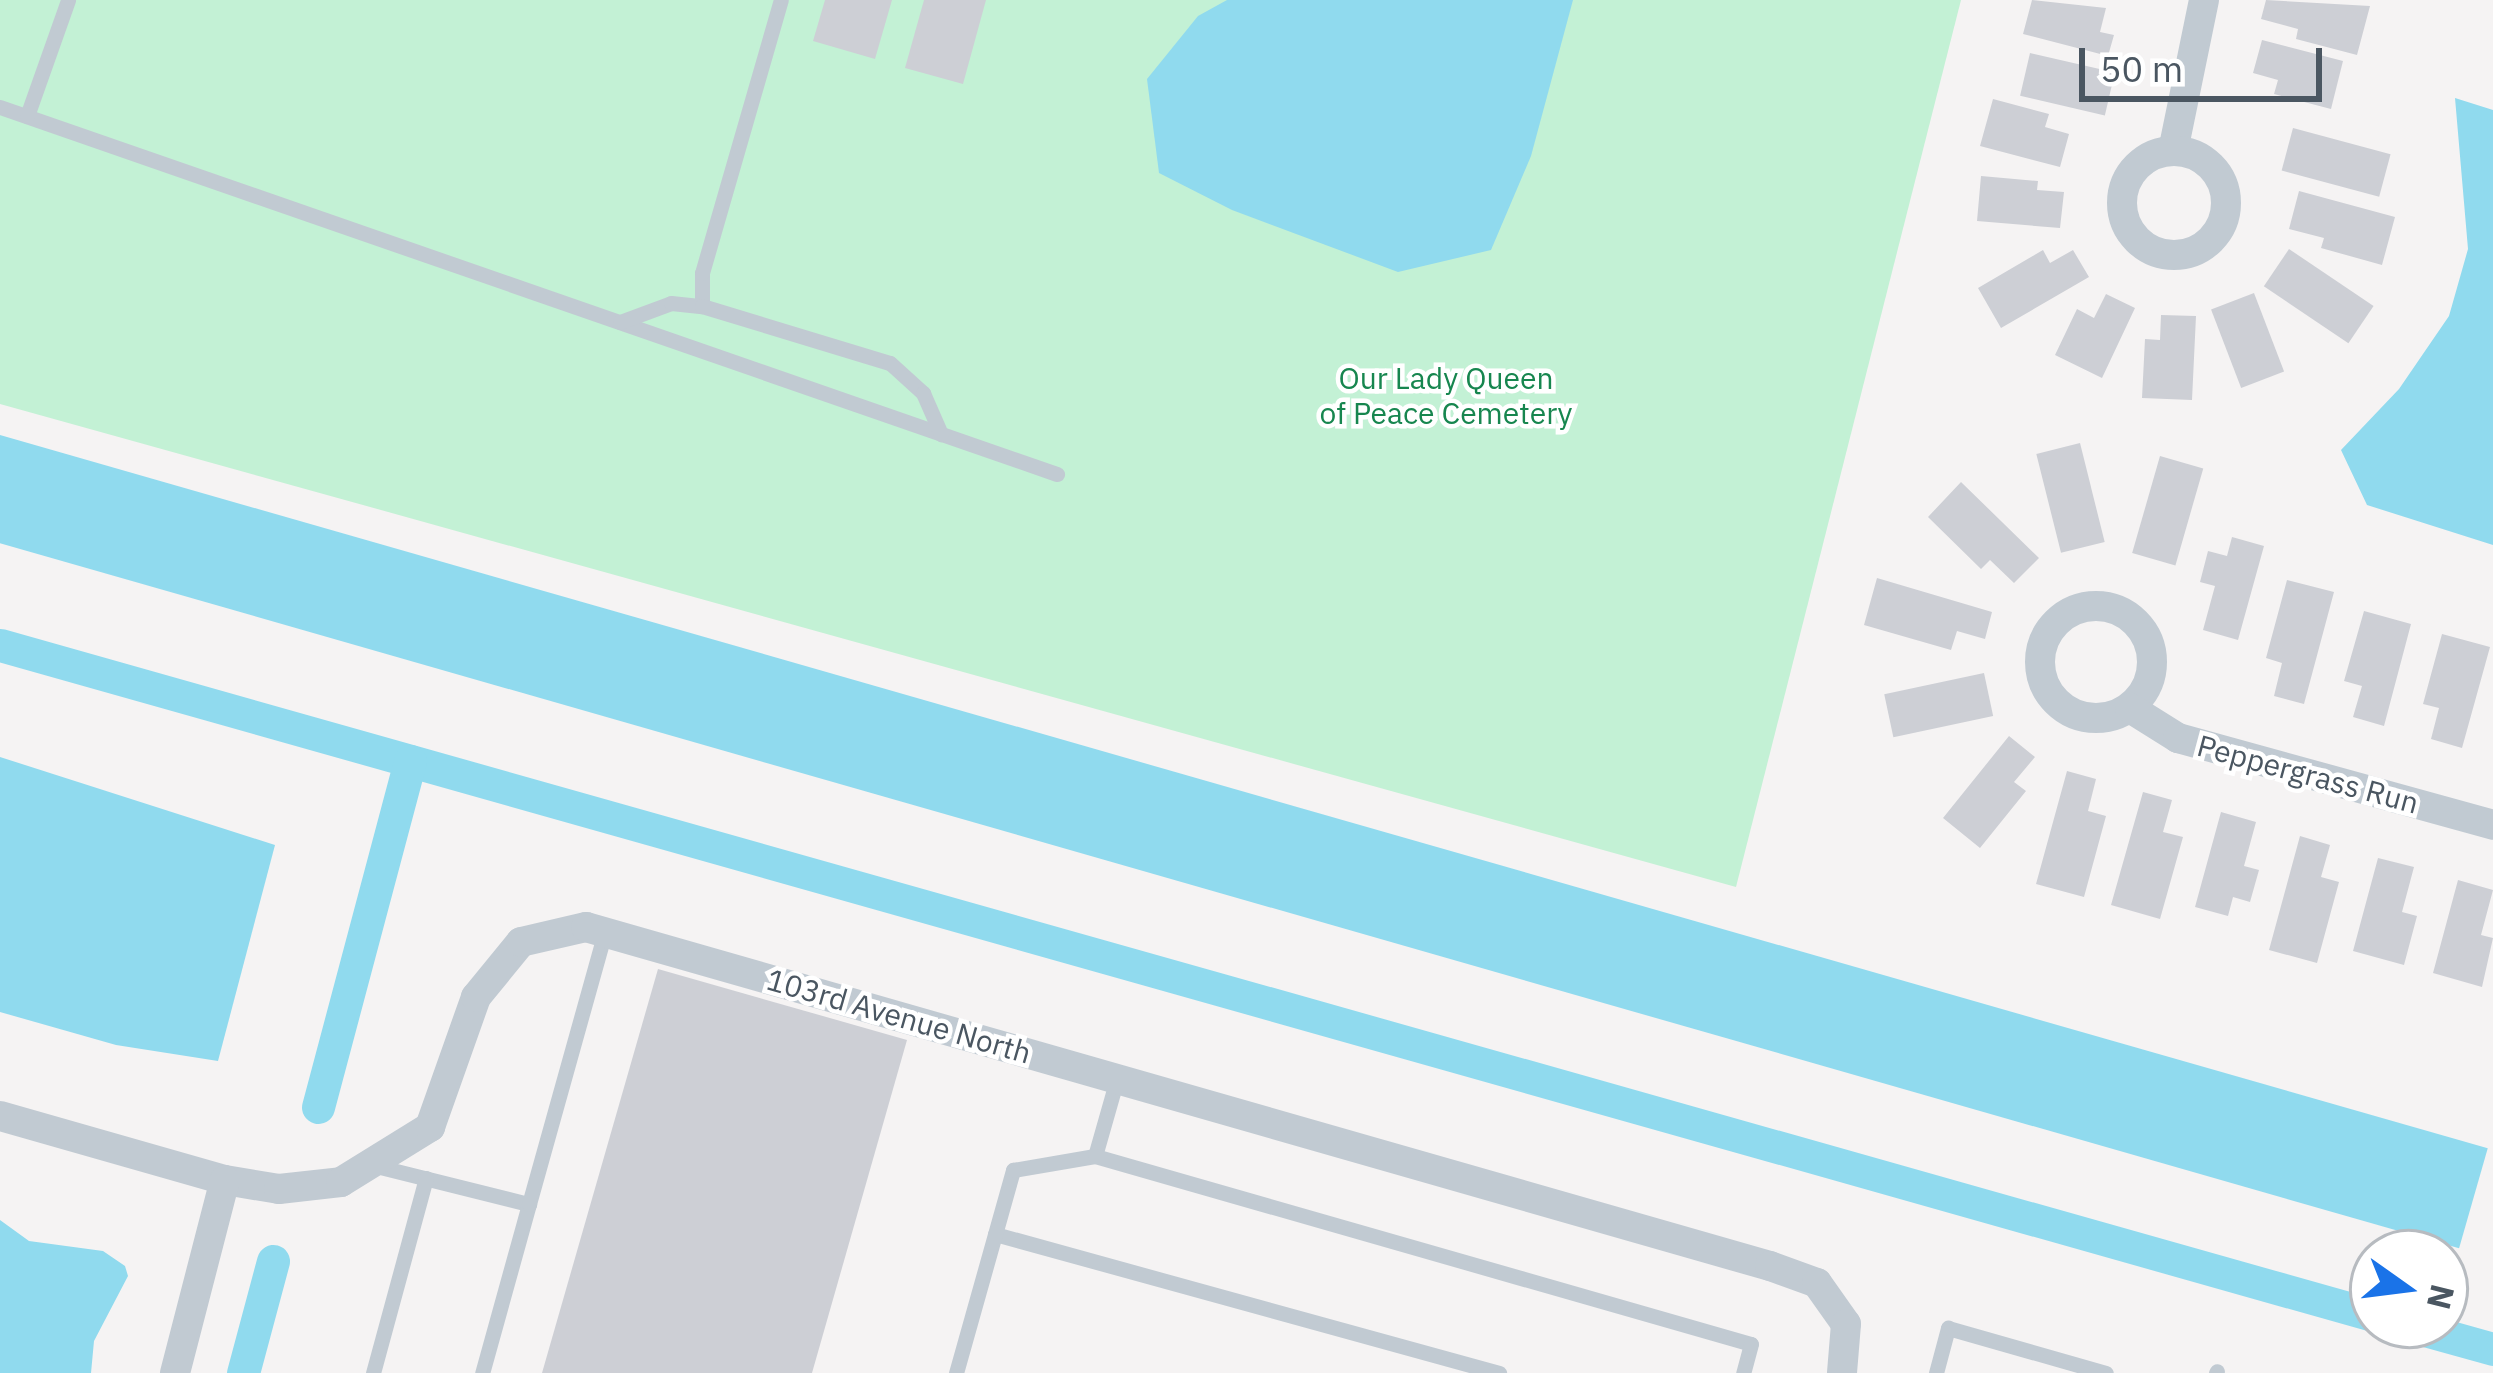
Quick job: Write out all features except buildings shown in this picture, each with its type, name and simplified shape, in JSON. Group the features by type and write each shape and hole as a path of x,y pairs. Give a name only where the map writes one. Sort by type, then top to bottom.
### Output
{"street":[{"path":"2173,151 2204,0"},
{"name":"Peppergrass Run","path":"2130,708 2178,738 2493,825"},
{"name":"103rd Avenue North","path":"0,1116 225,1180 320,1184 370,1164 430,1127 476,998 521,942 586,927 1817,1283 1846,1324 1842,1373"},
{"path":"175,1373 225,1180"}],"lane":[{"path":"27,116 68,0"},
{"path":"702,306 702,273 781,0"},
{"path":"0,107 1057,474"},
{"path":"620,322 670,303 702,306 890,363 923,393 941,434"},
{"path":"482,1373 605,932"},
{"path":"1095,1156 1117,1079"},
{"path":"956,1373 1013,1170 1095,1156 1751,1344 1743,1373"},
{"path":"370,1164 529,1204"},
{"path":"373,1373 426,1178"},
{"path":"995,1234 1499,1373"},
{"path":"1936,1373 1948,1328 2106,1373"}],"green space":[{"name":"Our Lady Queen of Peace Cemetery","path":"0,0 1961,0 1736,887 0,404"}],"water":[{"path":"1227,0 1573,0 1531,156 1491,250 1398,272 1232,210 1159,173 1147,79 1198,16"},
{"path":"2455,98 2493,110 2493,545 2367,505 2341,450 2399,389 2449,316 2468,249"},
{"path":"0,435 2488,1148 2465,1229 2392,1229 0,543"},
{"path":"0,757 275,845 218,1061 116,1045 0,1012"},
{"path":"0,1220 29,1241 103,1251 125,1266 128,1276 94,1341 91,1373 0,1373"}],"waterway":[{"path":"0,645 2349,1308"},
{"path":"318,1107 410,761"},
{"path":"243,1373 273,1261"},
{"path":"2469,1342 2493,1349"}]}
